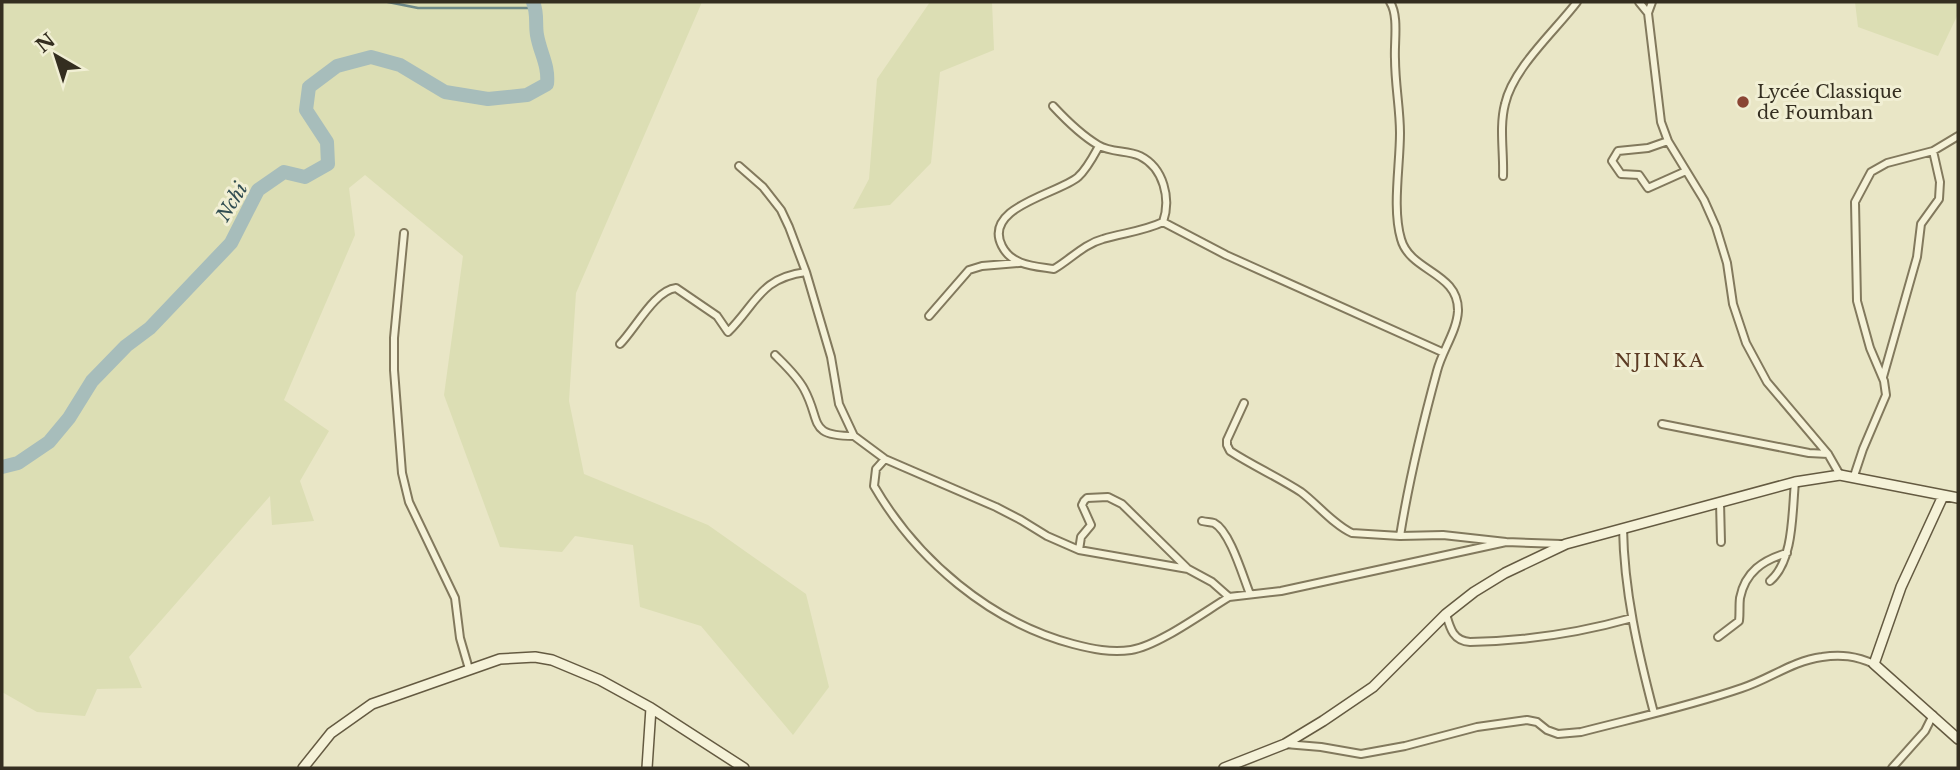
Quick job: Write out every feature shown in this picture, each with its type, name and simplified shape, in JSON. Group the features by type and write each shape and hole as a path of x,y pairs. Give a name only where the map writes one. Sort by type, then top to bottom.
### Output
{"main road":[{"path":"1224,768 1285,744 1373,687 1446,614 1491,581 1566,544 1795,482 1840,475 1958,498"},
{"path":"1944,496 1901,587 1874,664 1958,739"},
{"path":"303,768 331,733 372,705 469,669 514,657 552,660 600,680 651,708 744,768"},
{"path":"647,768 651,708"}],"street":[{"path":"1390,2 1394,15 1399,109 1398,209 1401,239 1415,260 1447,282 1456,297 1457,318 1442,352 1409,480 1400,536"},
{"path":"1503,176 1504,105 1536,50 1577,2"},
{"path":"1639,2 1648,13"},
{"path":"1652,2 1648,13 1659,111 1668,141 1704,200 1716,227 1727,263 1733,304 1756,365 1780,399 1828,454 1840,475"},
{"path":"929,316 969,270 982,265 1019,263 1054,269 1088,245 1102,239 1151,228 1163,222 1168,197 1158,175 1143,157 1099,146 1053,106"},
{"path":"1854,476 1886,395 1857,301 1855,202 1871,172 1887,163 1933,151 1958,136"},
{"path":"1668,141 1648,148 1622,149 1615,153 1612,161 1621,174 1639,175 1647,188 1686,171"},
{"path":"1019,263 1003,248 999,238 1005,218 1032,199 1068,184 1079,176 1099,146"},
{"path":"1882,378 1917,257 1921,223 1938,199 1940,182 1933,151"},
{"path":"739,166 763,187 781,209 806,272 831,357 839,404 854,436 886,459 996,508 1079,550 1188,569"},
{"path":"1163,222 1226,256 1442,352"},
{"path":"404,233 394,338 402,473 410,502 456,597 460,638 469,669"},
{"path":"620,344 664,291 680,291 717,316 728,332 771,282 790,274 806,272"},
{"path":"775,355 804,388 817,426 824,433 835,436 854,436"},
{"path":"1244,403 1227,440 1230,451 1297,490 1321,507 1345,530 1352,533 1443,535 1506,542 1566,544"},
{"path":"1662,424 1810,453 1828,454"},
{"path":"886,459 876,469 874,486 903,530 977,599 1009,619 1045,636 1093,649 1134,650 1157,640 1229,597 1281,591 1506,542"},
{"path":"1770,581 1782,566 1787,553 1795,482"},
{"path":"1079,550 1081,537 1091,525 1084,501 1087,498 1108,497 1122,504 1188,569 1212,582 1229,597"},
{"path":"1720,502 1721,542"},
{"path":"1202,522 1214,524 1221,530 1234,553 1250,594"},
{"path":"1623,528 1623,547 1637,650 1654,713"},
{"path":"1718,637 1739,621 1741,594 1748,577 1765,561 1787,553"},
{"path":"1446,614 1454,636 1460,641 1470,642 1531,639 1632,618"},
{"path":"1285,744 1361,754 1405,746 1476,727 1515,722 1537,722 1547,730 1566,734 1581,732 1746,687 1807,660 1836,655 1855,656 1874,664"},
{"path":"1892,768 1926,731 1933,715"}],"green space":[{"path":"2,2 702,2 576,293 569,401 584,474 708,525 806,594 829,687 793,735 701,626 640,607 633,545 575,536 562,552 500,547 444,395 463,256 365,175 349,188 355,235 284,400 329,431 300,481 314,521 272,525 270,496 129,657 142,688 97,689 85,716 37,712 2,692"},
{"path":"930,2 992,2 994,50 940,72 931,163 890,205 853,209 869,179 877,79"},
{"path":"1855,2 1958,2 1958,14 1938,56 1858,27"}],"waterway":[{"path":"388,2 418,8 536,8"},
{"name":"Nchi","path":"2,467 18,463 49,442 69,418 92,381 126,346 150,328 231,243 258,190 284,172 305,177 328,164 327,142 306,110 309,87 337,66 371,57 400,65 445,92 488,99 527,95 547,84 547,71 537,35 533,2"}],"place":[{"name":"Lycée Classique de Foumban","path":"1743,102"}],"district":[{"name":"NJINKA","path":"1660,360"}]}
